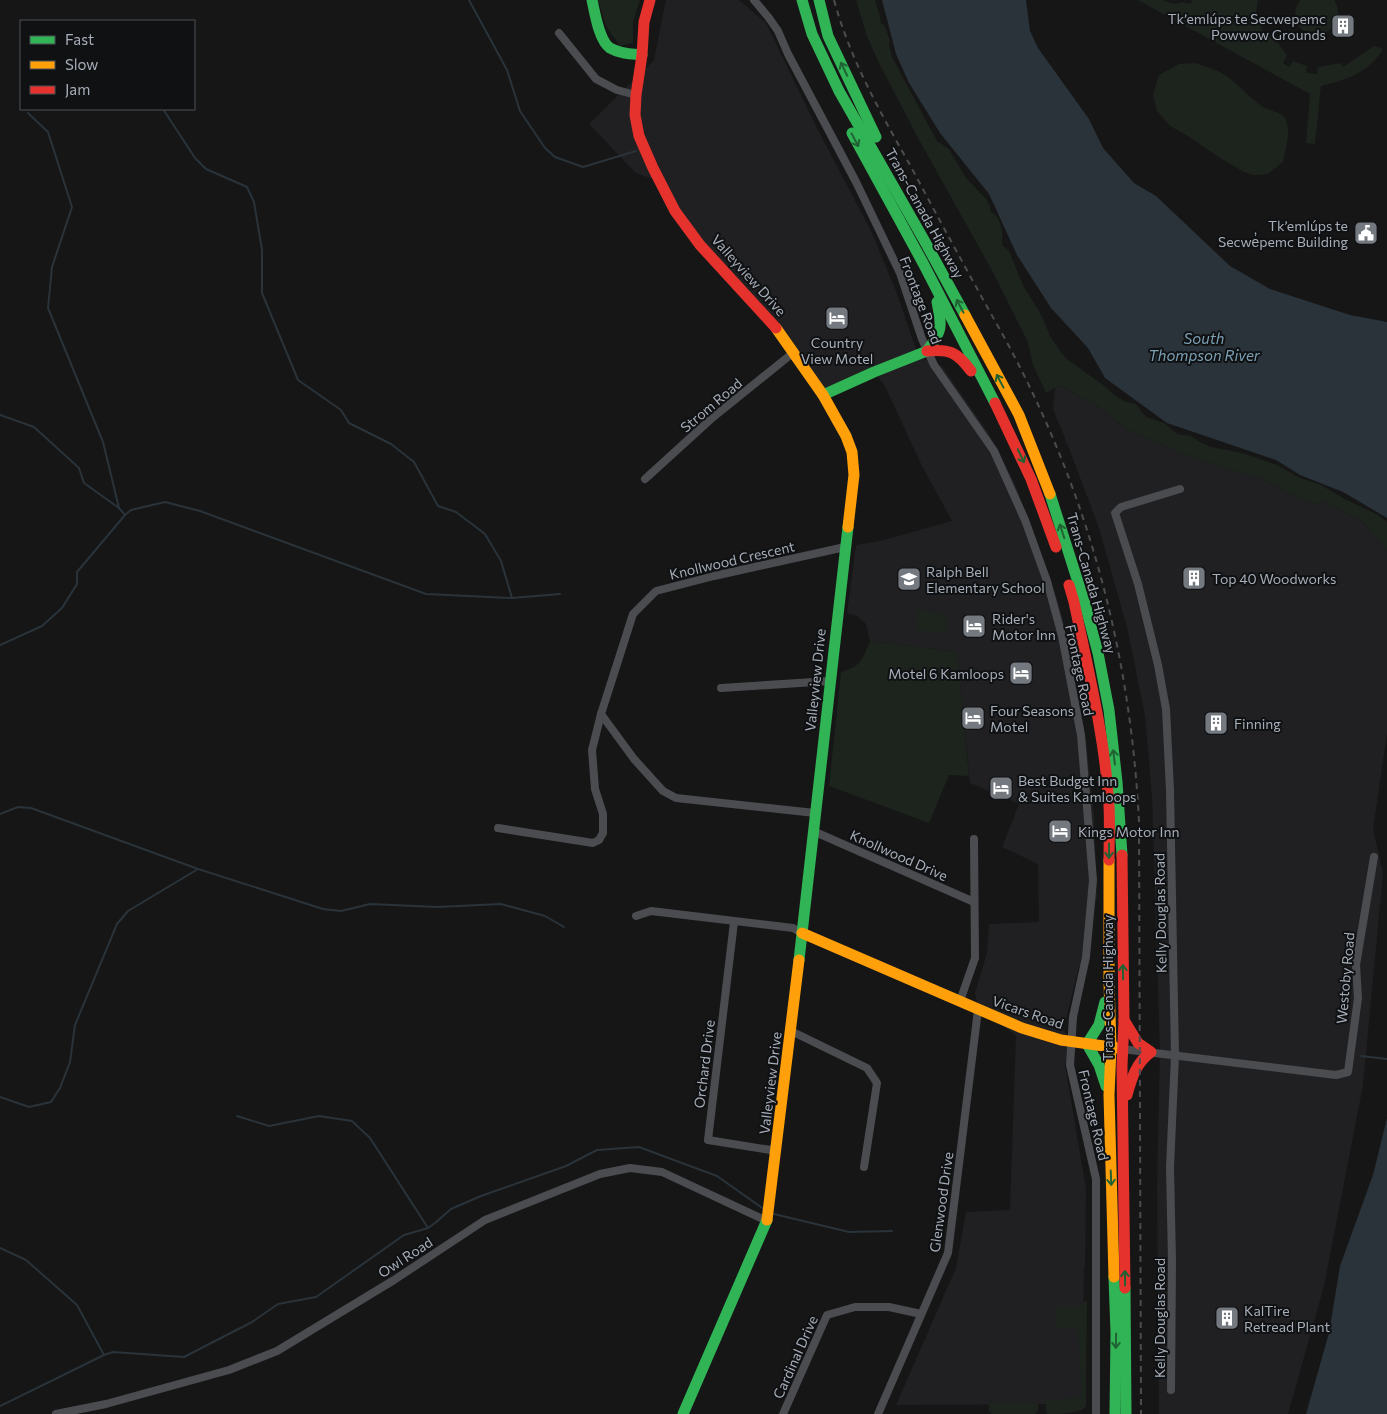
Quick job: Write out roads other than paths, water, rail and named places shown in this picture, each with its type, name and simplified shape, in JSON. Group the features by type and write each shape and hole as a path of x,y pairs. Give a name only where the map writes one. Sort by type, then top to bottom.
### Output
{"main road":[{"path":"592,0 597,22 607,45 620,52 642,55"},
{"name":"Valleyview Drive","path":"650,0 644,22 642,55 636,95 635,115 639,136 675,211 700,246 781,333 824,395 846,436 852,452 854,475 791,1031 767,1221 683,1414"},
{"name":"Trans-Canada Highway","path":"791,0 802,34 834,100 923,263 1010,432 1041,505 1074,602 1096,707 1109,806 1110,981 1123,1110 1126,1414"},
{"name":"Trans-Canada Highway","path":"802,0 812,34 839,91 924,240 1019,415 1045,479 1086,604 1098,653 1109,710 1122,848 1124,1020 1108,1095 1116,1333 1115,1414"},
{"path":"819,0 828,36 924,240"},
{"path":"923,263 938,304 941,322 938,337 926,351"},
{"path":"824,395 874,372 918,355 959,334 983,349"},
{"path":"926,351 943,350 956,353 982,387 1010,432"},
{"name":"Vicars Road","path":"802,932 978,1010 1036,1033 1087,1044 1117,1048"},
{"path":"1108,1095 1099,1065 1087,1044 1099,1025 1110,981"},
{"path":"1123,1110 1136,1068 1141,1060 1151,1052 1138,1043 1124,1020"}],"street":[{"name":"Frontage Road","path":"754,0 778,31 788,54 856,182 900,272 926,351 994,452 1025,520 1047,582 1062,636 1081,735 1093,880 1086,957 1073,1017 1070,1065 1096,1179 1096,1414"},
{"path":"559,33 596,79 617,90 636,95"},
{"name":"Strom Road","path":"645,479 794,352"},
{"name":"Kelly Douglas Road","path":"1171,1390 1172,1261 1170,1167 1175,1056 1170,790 1166,710 1158,664 1138,584 1115,513 1121,507 1180,489"},
{"name":"Knollwood Crescent","path":"498,828 593,843 599,840 602,833 603,814 595,789 592,750 601,714 633,614 656,591 845,547"},
{"path":"721,688 830,681"},
{"path":"601,714 634,759 663,791 676,798 815,813"},
{"name":"Knollwood Drive","path":"813,831 974,902"},
{"path":"960,1001 974,958 974,839"},
{"name":"Westoby Road","path":"1348,1072 1358,998 1356,965 1374,857"},
{"path":"636,916 651,911 793,928 802,932"},
{"name":"Orchard Drive","path":"734,922 708,1140 777,1151"},
{"name":"Glenwood Drive","path":"878,1414 948,1253 978,1010"},
{"path":"791,1031 867,1068 877,1083 864,1167"},
{"name":"Vicars Road","path":"1117,1048 1336,1075 1348,1072"},
{"name":"Owl Road","path":"56,1414 106,1404 229,1370 277,1351 394,1280 486,1220 600,1174 630,1168 662,1172 767,1221"},
{"name":"Cardinal Drive","path":"783,1414 827,1315 855,1307 889,1307 922,1314"}],"water":[{"name":"South Thompson River","path":"882,0 1026,0 1030,31 1038,48 1089,119 1103,148 1134,183 1156,196 1230,266 1270,289 1350,315 1387,322 1387,518 1343,492 1300,475 1276,460 1167,423 1105,378 1088,348 1051,308 1017,255 989,194 940,133 909,83 896,54"},
{"path":"1387,1118 1387,1414 1306,1414 1329,1333 1340,1266 1373,1175"}],"waterway":[{"path":"469,0 507,70 520,111 545,148 555,157 583,167 636,151"},
{"path":"164,110 195,158 206,169 247,187 254,202 262,250 262,293 298,380 341,410 349,423 391,444 414,462 438,506 456,512 485,534 501,561 512,598"},
{"path":"28,113 48,132 72,207 52,267 48,308 103,442 119,508"},
{"path":"0,415 34,427 79,468 84,483 119,508 125,515"},
{"path":"0,645 42,626 62,608 77,584 77,572 125,515 131,510 165,502 200,511 426,594 512,598 560,594"},
{"path":"0,814 18,807 31,808 198,869 323,909 341,911 370,904 437,907 501,904 545,916 564,927"},
{"path":"0,1097 29,1107 51,1102 60,1088 70,1062 75,1025 117,924 128,911 198,869"},
{"path":"1361,1056 1387,1059"},
{"path":"237,1116 269,1126 319,1116 352,1121 370,1138 428,1228"},
{"path":"0,1406 113,1352 184,1357 252,1322 278,1304 316,1297 404,1235 428,1228 451,1209 481,1196 566,1166 597,1150 639,1147 717,1176 765,1210"},
{"path":"774,1214 849,1232 892,1231"},
{"path":"0,1248 26,1260 77,1305 104,1355"}],"railway":[{"path":"834,0 848,43 877,105 1004,337 1033,394 1059,452 1081,511 1099,571 1114,632 1126,694 1134,757 1139,821 1141,1414"}],"place":[{"name":"Tk’emlúps te Secwepemc Powwow Grounds","path":"1343,26"},
{"name":"Tk’emlúps te Secwe̓pemc Building","path":"1366,233"},
{"name":"Country View Motel","path":"837,318"},
{"name":"Top 40 Woodworks","path":"1194,578"},
{"name":"Ralph Bell Elementary School","path":"909,579"},
{"name":"Rider's Motor Inn","path":"974,626"},
{"name":"Motel 6 Kamloops","path":"1021,673"},
{"name":"Four Seasons Motel","path":"973,718"},
{"name":"Finning","path":"1216,723"},
{"name":"Best Budget Inn & Suites Kamloops","path":"1001,788"},
{"name":"Kings Motor Inn","path":"1060,831"},
{"name":"KalTire Retread Plant","path":"1227,1318"}]}
